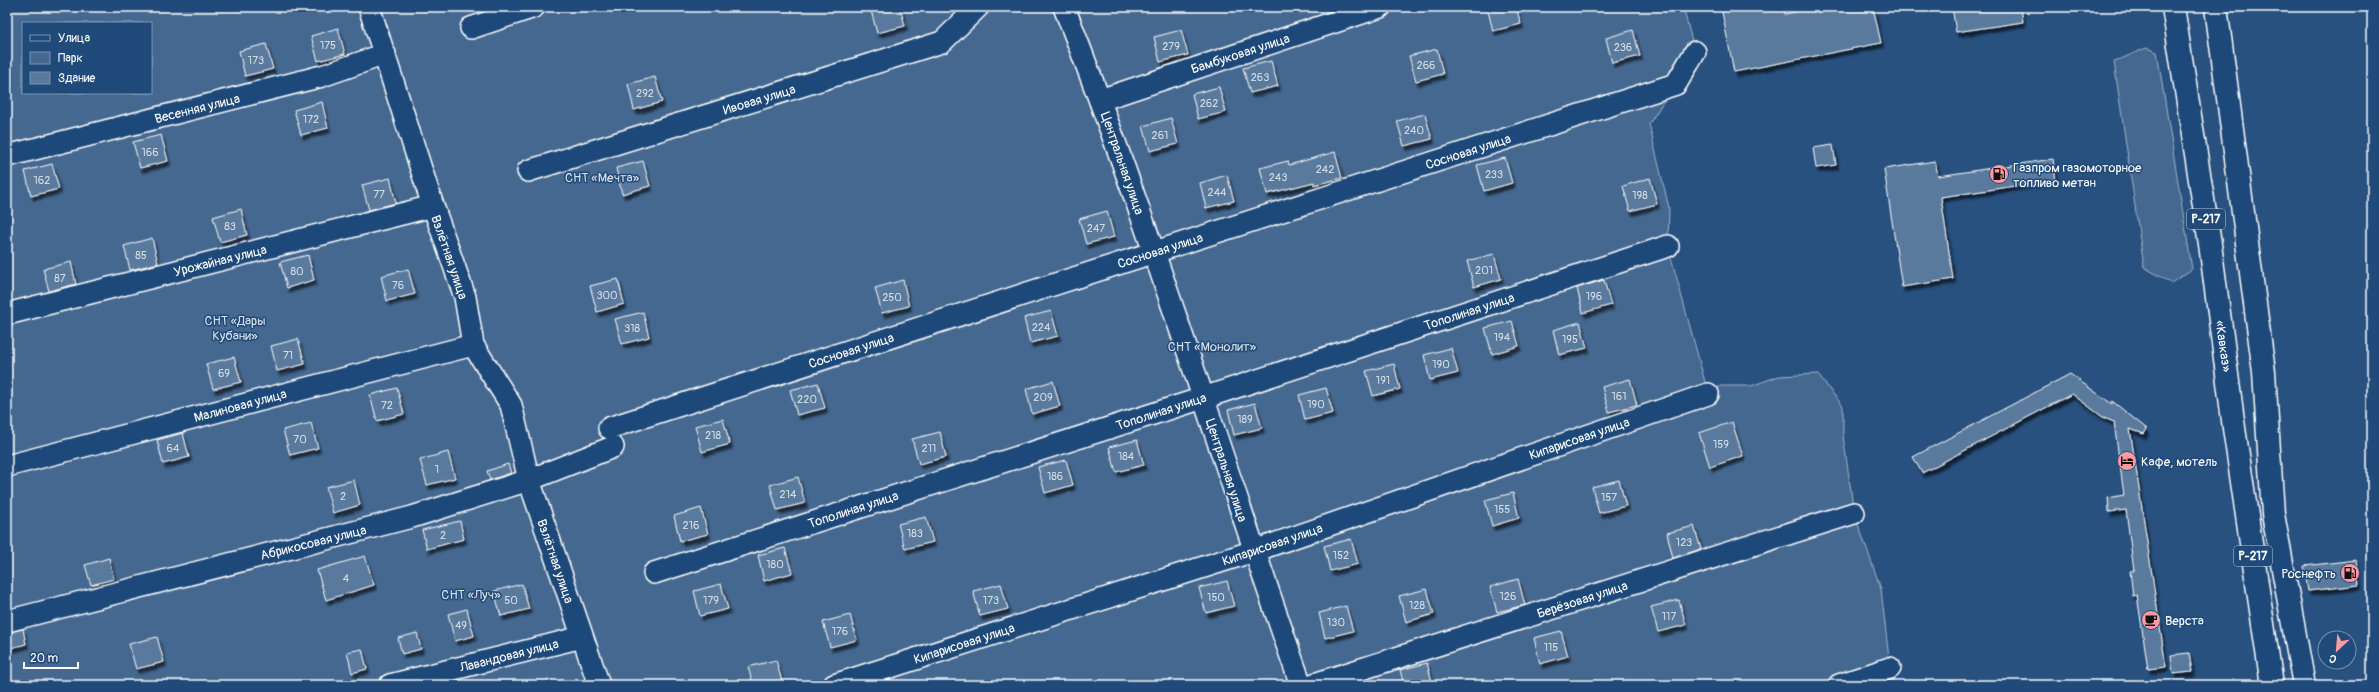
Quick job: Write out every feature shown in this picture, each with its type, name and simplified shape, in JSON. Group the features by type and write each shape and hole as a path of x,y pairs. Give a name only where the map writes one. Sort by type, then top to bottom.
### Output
{"highway":[{"name":"«Кавказ»","path":"2173,7 2211,252 2234,428 2272,685"},
{"name":"Р-217","path":"2216,7 2264,372 2273,514 2304,685"}],"street":[{"name":"Взлётная улица","path":"369,7 433,206 465,296 473,345 511,405 529,480 599,685"},
{"path":"470,28 534,7"},
{"name":"Ивовая улица","path":"528,171 942,42 978,7"},
{"name":"Центральная улица","path":"1064,7 1100,100 1154,252 1202,398 1301,685"},
{"name":"Бамбуковая улица","path":"1100,100 1380,7"},
{"name":"Сосновая улица","path":"611,438 1154,252 1676,84 1694,52"},
{"name":"Весенняя улица","path":"7,156 322,76 385,54"},
{"name":"Урожайная улица","path":"7,314 433,206"},
{"name":"Тополиная улица","path":"654,573 1202,398 1668,246"},
{"name":"Малиновая улица","path":"7,466 473,345"},
{"name":"Кипарисовая улица","path":"834,685 1254,551 1708,394"},
{"name":"Абрикосовая улица","path":"7,621 412,517 529,480 611,438"},
{"name":"Берёзовая улица","path":"1311,685 1854,513"},
{"name":"Лавандовая улица","path":"390,685 582,637"},
{"path":"1839,685 1890,668"}],"green space":[{"name":"СНТ «Монолит»","path":"7,7 1683,7 1695,52 1649,124 1669,208 1668,246 1708,393 1721,386 1751,386 1779,376 1817,374 1843,406 1843,435 1854,513 1881,589 1890,668 1895,685 7,685"},
{"path":"2146,48 2157,52 2192,269 2171,283 2144,267 2114,62"}],"building":[{"path":"870,7 900,7 905,26 877,33"},
{"path":"1487,7 1516,7 1521,24 1493,31"},
{"path":"1721,7 1783,7 1785,14 1819,7 1873,7 1881,43 1734,72"},
{"path":"1952,7 2021,7 2023,22 1956,32"},
{"path":"338,28 345,54 318,61 311,36"},
{"path":"1181,30 1188,55 1160,62 1154,37"},
{"path":"1633,30 1640,56 1612,63 1606,38"},
{"path":"266,44 273,69 245,76 239,51"},
{"path":"1437,49 1443,74 1416,81 1409,56"},
{"path":"1271,61 1278,86 1250,93 1243,68"},
{"path":"655,77 662,102 634,110 628,84"},
{"path":"1219,87 1226,112 1198,119 1192,94"},
{"path":"322,102 328,128 301,135 294,110"},
{"path":"1425,114 1432,139 1404,146 1397,121"},
{"path":"1171,118 1178,144 1150,151 1143,126"},
{"path":"161,135 168,161 140,168 133,142"},
{"path":"1833,145 1836,165 1816,168 1813,148"},
{"path":"1335,152 1342,178 1314,185 1314,182 1267,194 1260,168 1288,161 1289,165"},
{"path":"1505,158 1512,183 1484,191 1477,165"},
{"path":"2053,159 2056,180 1941,197 1953,279 1902,287 1884,169 1935,161 1938,176"},
{"path":"643,161 650,186 622,194 616,168"},
{"path":"52,164 59,189 31,196 25,171"},
{"path":"1227,175 1234,201 1206,208 1200,183"},
{"path":"390,178 396,203 369,210 362,185"},
{"path":"1650,178 1657,204 1630,211 1623,186"},
{"path":"241,209 247,235 220,242 213,217"},
{"path":"1107,211 1114,237 1086,244 1079,219"},
{"path":"152,238 158,263 130,270 124,246"},
{"path":"1494,254 1501,279 1474,287 1467,261"},
{"path":"308,255 314,280 287,288 280,262"},
{"path":"71,262 76,284 49,291 43,269"},
{"path":"408,269 415,294 387,301 381,276"},
{"path":"618,279 624,304 597,312 590,286"},
{"path":"903,280 909,306 882,313 875,288"},
{"path":"1604,280 1611,305 1583,313 1577,288"},
{"path":"1051,311 1058,336 1030,343 1024,318"},
{"path":"643,312 649,337 622,344 615,319"},
{"path":"1512,321 1519,346 1492,354 1485,328"},
{"path":"1580,322 1587,348 1559,355 1553,330"},
{"path":"298,339 305,364 277,371 271,346"},
{"path":"1451,348 1458,373 1430,380 1424,355"},
{"path":"234,357 241,382 213,389 206,364"},
{"path":"1394,364 1400,389 1373,396 1366,371"},
{"path":"2070,374 2112,404 2112,401 2147,429 2144,434 2130,429 2166,667 2148,669 2137,595 2133,596 2130,571 2134,571 2126,510 2109,512 2108,498 2124,495 2114,422 2104,418 2072,394 1922,473 1913,457"},
{"path":"1630,379 1637,405 1609,412 1602,387"},
{"path":"1053,381 1060,406 1032,414 1026,389"},
{"path":"818,383 825,408 797,415 790,390"},
{"path":"397,388 404,414 377,421 370,395"},
{"path":"1326,388 1333,413 1305,420 1299,395"},
{"path":"1255,403 1262,428 1234,435 1228,410"},
{"path":"723,419 730,444 702,452 695,426"},
{"path":"1732,422 1743,456 1710,467 1699,433"},
{"path":"311,423 318,448 290,455 283,430"},
{"path":"940,432 946,457 919,464 912,439"},
{"path":"183,433 189,457 163,464 157,440"},
{"path":"1137,440 1144,465 1116,472 1109,447"},
{"path":"448,452 455,478 427,485 420,460"},
{"path":"1066,460 1073,485 1045,493 1038,467"},
{"path":"508,464 511,473 490,480 487,471"},
{"path":"798,477 805,503 777,510 770,485"},
{"path":"354,480 360,505 333,513 326,487"},
{"path":"1619,480 1626,506 1599,513 1592,487"},
{"path":"1513,493 1519,518 1492,526 1485,500"},
{"path":"701,508 708,534 680,541 674,516"},
{"path":"926,517 933,542 905,549 898,524"},
{"path":"460,521 464,539 427,549 422,530"},
{"path":"1694,526 1701,549 1673,558 1667,533"},
{"path":"1351,539 1358,564 1330,571 1324,546"},
{"path":"785,548 792,573 764,581 758,555"},
{"path":"365,556 374,585 326,600 317,570"},
{"path":"109,558 114,579 91,585 85,565"},
{"path":"2356,560 2359,585 2308,591 2304,566"},
{"path":"1518,579 1525,605 1497,612 1490,587"},
{"path":"1227,581 1234,606 1206,613 1199,588"},
{"path":"522,584 529,609 501,616 494,591"},
{"path":"721,584 728,609 700,616 694,591"},
{"path":"1001,584 1008,609 980,616 973,591"},
{"path":"1427,589 1434,614 1406,622 1399,596"},
{"path":"1679,600 1686,625 1658,632 1651,607"},
{"path":"1346,606 1353,631 1325,638 1319,613"},
{"path":"467,609 474,636 455,641 448,614"},
{"path":"850,615 857,640 830,647 823,622"},
{"path":"23,629 26,644 7,649 7,633"},
{"path":"1561,631 1568,656 1540,664 1534,638"},
{"path":"417,633 421,649 402,654 398,638"},
{"path":"157,637 164,662 136,669 129,644"},
{"path":"362,649 367,669 352,673 347,652"},
{"path":"2189,653 2192,672 2173,674 2171,655"},
{"path":"776,660 783,685 753,685 748,667"},
{"path":"1427,663 1433,685 1404,685 1400,670"}],"place":[{"name":"Газпром газомоторное топливо метан","path":"1999,174"},
{"name":"Кафе, мотель","path":"2127,461"},
{"name":"Роснефть","path":"2350,573"},
{"name":"Верста","path":"2151,620"}],"park label":[{"name":"СНТ «Мечта»","path":"602,177"},
{"name":"СНТ «Дары Кубани»","path":"235,328"},
{"name":"СНТ «Луч»","path":"471,594"}]}
